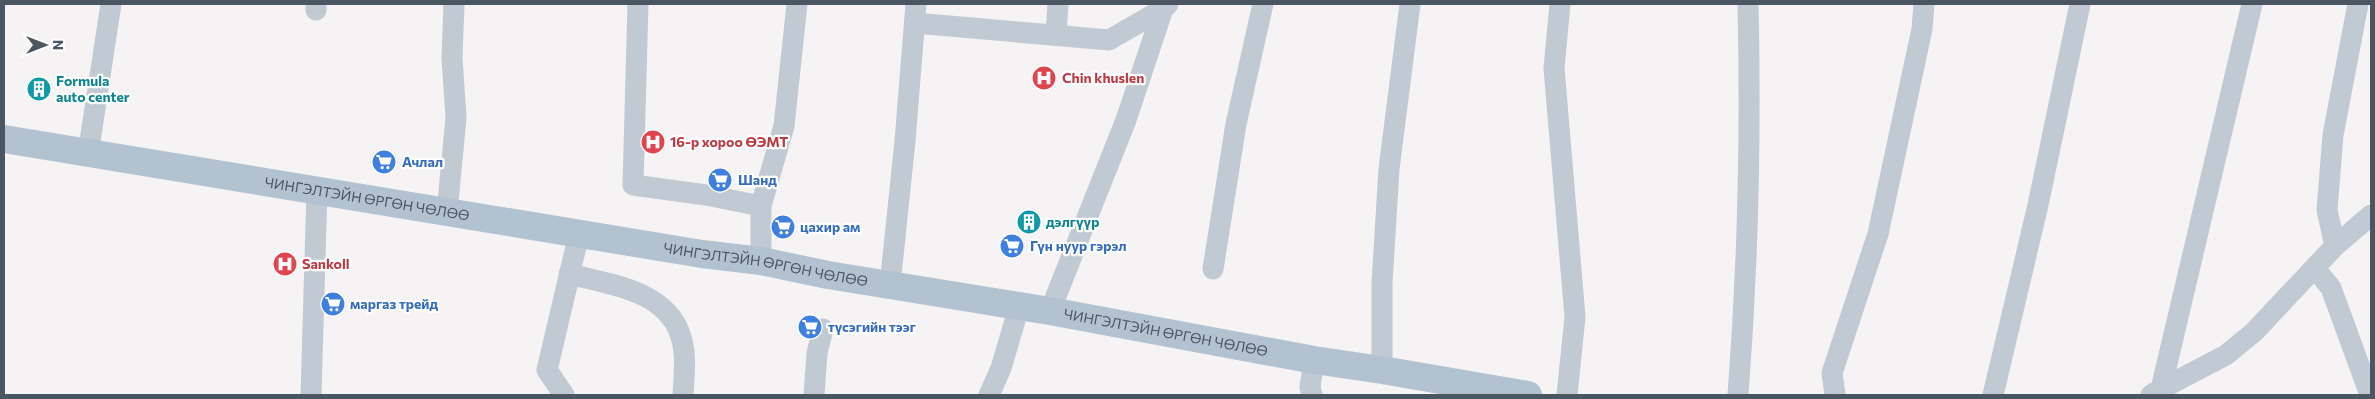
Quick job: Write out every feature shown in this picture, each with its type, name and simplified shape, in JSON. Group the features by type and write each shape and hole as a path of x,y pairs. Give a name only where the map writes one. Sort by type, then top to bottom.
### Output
{"main road":[{"name":"ЧИНГЭЛТЭЙН ӨРГӨН ЧӨЛӨӨ","path":"4,139 579,234 761,262 1050,311 1314,360 1528,395"}],"street":[{"path":"88,154 110,4"},
{"path":"447,212 456,118 452,58 454,4"},
{"path":"638,4 633,185 706,195 761,206"},
{"path":"761,262 761,206 784,126 797,4"},
{"path":"1056,34 1058,4"},
{"path":"1214,269 1216,243 1236,124 1263,4"},
{"path":"1382,370 1382,283 1389,169 1410,4"},
{"path":"1560,4 1554,68 1575,317 1567,395"},
{"path":"1738,395 1745,302 1749,59 1748,4"},
{"path":"1836,395 1832,373 1878,234 1922,29 1924,4"},
{"path":"1994,395 2038,206 2080,4"},
{"path":"2156,392 2252,4"},
{"path":"2335,246 2327,210 2333,135 2358,4"},
{"path":"890,285 915,13 1109,40 1166,6"},
{"path":"1050,311 1126,120 1166,6"},
{"path":"311,395 317,190"},
{"path":"2156,392 2226,355 2254,332 2335,246 2371,215"},
{"path":"564,395 547,370 579,234"},
{"path":"2315,268 2331,288 2370,395"},
{"path":"569,274 647,296 663,309 680,332 683,344 683,395"},
{"path":"988,395 1001,368 1019,307"},
{"path":"814,395 817,353 823,329"},
{"path":"1312,395 1310,387 1314,360"}],"place":[{"name":"Chin khuslen","path":"1044,78"},
{"name":"Formula auto center","path":"39,89"},
{"name":"16-р хороо ӨЭМТ","path":"653,142"},
{"name":"Ачлал","path":"384,162"},
{"name":"Шанд","path":"720,180"},
{"name":"дэлгүүр","path":"1029,222"},
{"name":"цахир ам","path":"783,227"},
{"name":"Гүн нуур гэрэл","path":"1012,246"},
{"name":"Sankoll","path":"285,264"},
{"name":"маргаз трейд","path":"333,304"},
{"name":"түсэгийн тээг","path":"810,327"}]}
